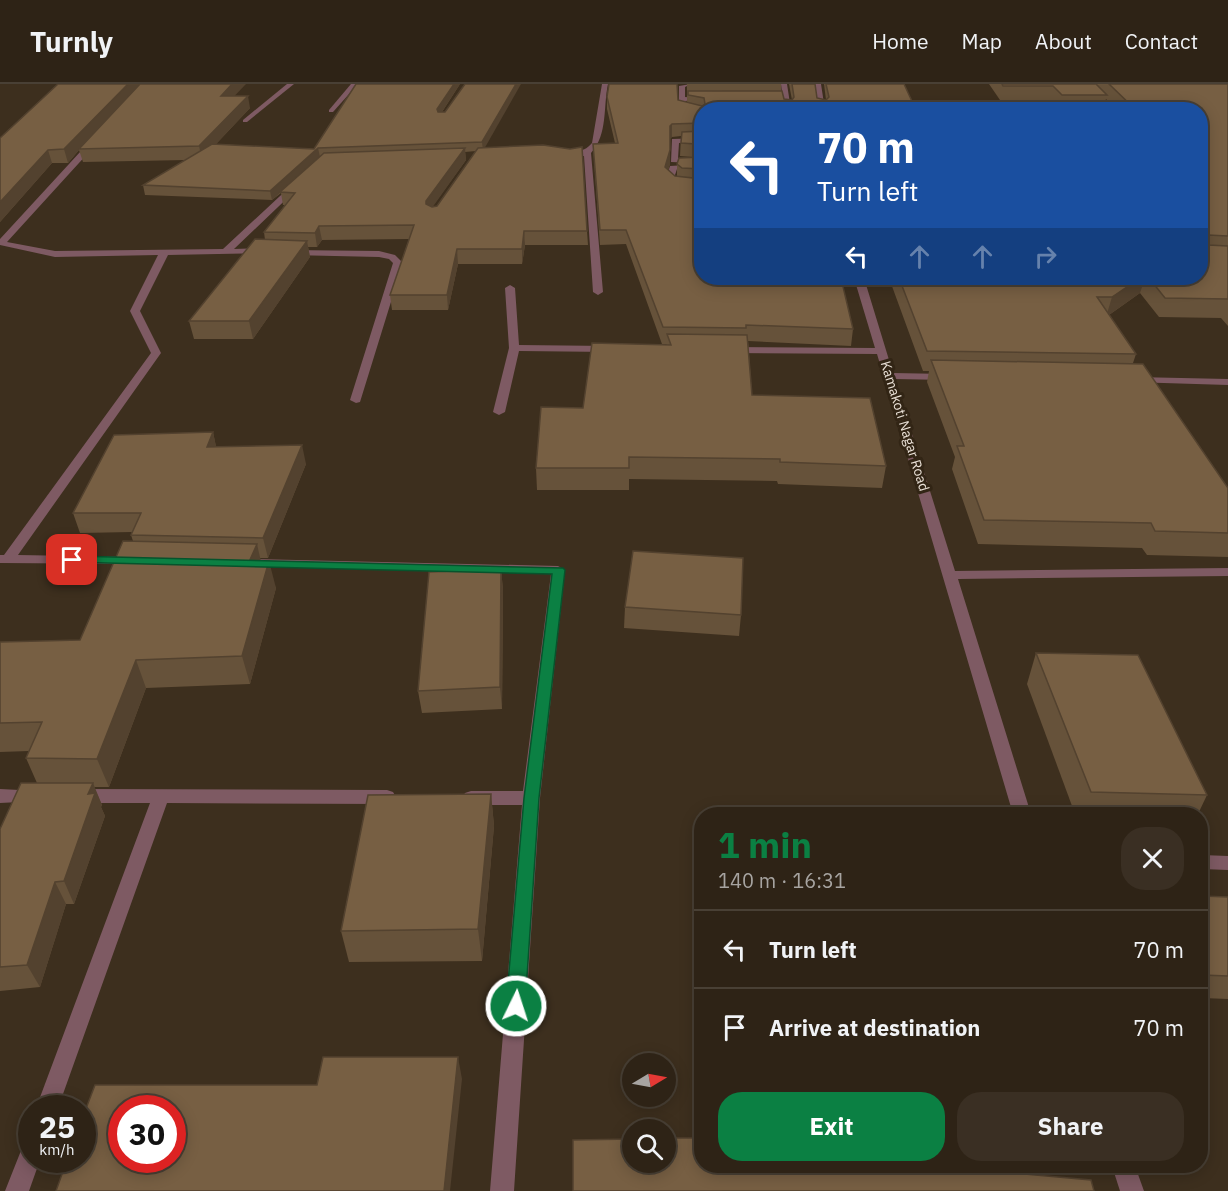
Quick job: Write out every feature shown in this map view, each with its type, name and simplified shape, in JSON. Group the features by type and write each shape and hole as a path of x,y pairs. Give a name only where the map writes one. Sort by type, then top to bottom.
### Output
{"street":[{"path":"245,121 291,84"},
{"path":"331,111 355,84"},
{"path":"553,155 575,157 588,154 598,143 601,97 605,84"},
{"path":"688,84 682,86 682,111 694,113"},
{"path":"784,84 787,102"},
{"path":"807,84 818,84 821,102"},
{"path":"1084,84 1102,102"},
{"path":"682,99 717,99"},
{"path":"774,99 786,99"},
{"path":"694,123 689,125 690,135 694,136"},
{"path":"102,134 1,243 55,254 164,254 226,250 379,254 392,257 398,263 356,400"},
{"path":"694,139 675,141 674,160 694,161"},
{"path":"588,154 598,292"},
{"path":"694,166 673,168 670,179 678,186 694,188"},
{"path":"226,250 306,177"},
{"path":"4,559 156,353 135,311 164,254"},
{"name":"Kamakoti Nagar Road","path":"861,285 1020,807"},
{"path":"499,412 514,348 510,288"},
{"path":"514,348 621,349"},
{"path":"716,350 882,351"},
{"path":"890,376 960,378"},
{"path":"1123,380 1228,382"},
{"path":"4,559 155,561"},
{"path":"238,563 558,570 531,798 502,1191"},
{"path":"950,575 1228,572"},
{"path":"0,796 400,797"},
{"path":"52,1095 161,796"},
{"path":"448,798 531,798"},
{"path":"1208,861 1228,863"},
{"path":"17,1191 24,1173"},
{"path":"1126,1173 1132,1191"}],"building":[{"path":"58,84 128,84 64,149 48,150 0,202 0,138"},
{"path":"140,84 232,84 221,96 248,96 199,146 79,149"},
{"path":"356,84 454,84 437,109 438,112 445,112 465,84 516,84 482,142 318,148 270,191 143,185 212,144 314,149"},
{"path":"609,84 677,84 678,100 694,104 694,123 670,126 670,150 665,167 675,176 694,178 694,285 843,285 853,329 746,325 746,328 663,327 626,230 600,230 593,144 618,143 607,97"},
{"path":"792,84 815,84 817,98 826,100 829,97 826,84 904,84 912,102 705,102 704,98 688,95 688,91 782,91 784,99 792,100 794,97"},
{"path":"1002,84 1096,84 1107,95 1062,95 1053,86 1003,86"},
{"path":"1109,84 1228,84 1228,236 1208,235 1208,102 1128,102"},
{"path":"694,131 694,144 681,143 682,132"},
{"path":"543,145 570,149 582,147 587,231 524,231 522,249 457,249 447,295 390,295 414,225 319,226 315,233 264,232 295,193 280,192 324,153 465,148 426,201 426,204 432,207 437,206 478,148"},
{"path":"694,157 694,169 682,168 677,164 679,158"},
{"path":"255,239 307,241 249,321 189,321"},
{"path":"1208,245 1228,246 1228,299 1165,298 1155,285 1208,285"},
{"path":"902,285 1130,285 1112,297 1097,297 1136,354 927,351"},
{"path":"667,334 747,335 752,395 870,398 886,466 780,462 780,459 629,457 629,468 536,468 541,407 583,408 592,343 671,345"},
{"path":"931,360 1143,364 1228,488 1228,533 1155,531 1151,523 984,520 957,446 964,446"},
{"path":"213,432 207,447 302,445 263,538 131,535 141,513 73,513 114,435"},
{"path":"123,541 257,544 249,562 269,561 242,656 136,660 97,759 26,758 42,722 0,723 0,642 80,640"},
{"path":"633,551 743,558 741,615 625,607"},
{"path":"501,569 500,687 418,691 429,572"},
{"path":"1036,653 1138,655 1207,795 1091,792"},
{"path":"21,783 93,783 88,794 95,793 64,881 55,882 27,965 0,967 0,829"},
{"path":"491,794 478,929 341,931 368,795"},
{"path":"1208,896 1228,897 1228,976 1208,975"},
{"path":"323,1057 458,1057 444,1191 56,1191 62,1173 96,1173 96,1095 91,1095 95,1085 317,1085"},
{"path":"676,1138 694,1138 694,1173 1013,1173 1091,1180 1094,1191 573,1191 573,1140 622,1139 622,1173 676,1173"}],"route":[{"path":"72,560 558,570 531,798 516,1006"}]}
